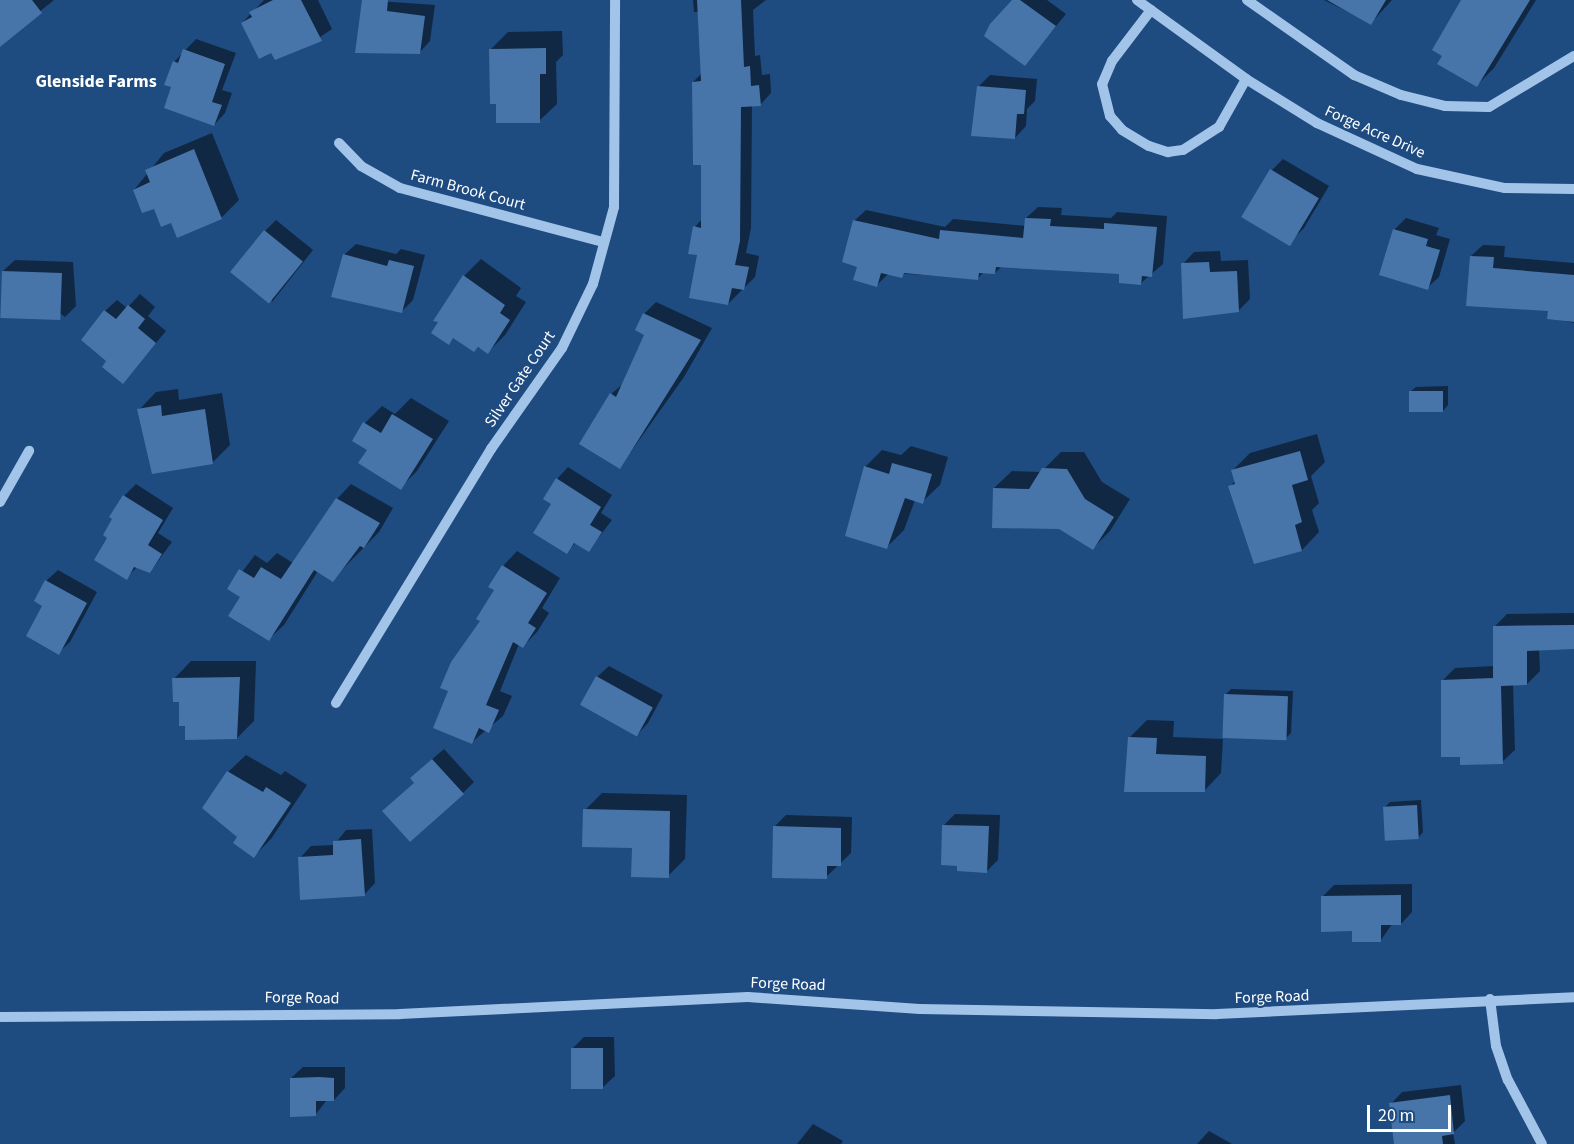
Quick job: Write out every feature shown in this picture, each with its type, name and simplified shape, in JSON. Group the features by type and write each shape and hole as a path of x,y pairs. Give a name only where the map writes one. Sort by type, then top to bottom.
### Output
{"street":[{"name":"Silver Gate Court","path":"336,703 491,449 562,348 593,284 614,207 615,0"},
{"name":"Forge Acre Drive","path":"1137,0 1246,79 1317,123 1417,169 1505,188 1574,189"},
{"path":"1247,0 1354,75 1401,95 1445,106 1489,107 1574,56"},
{"path":"1151,10 1112,61 1102,84 1110,116 1122,130 1149,146 1168,152 1182,150 1219,127 1246,79"},
{"name":"Farm Brook Court","path":"339,143 361,166 400,188 603,242"},
{"path":"0,502 29,451"},
{"name":"Forge Road","path":"0,1017 400,1014 748,997 920,1009 1217,1014 1491,999 1574,997"},
{"path":"1491,999 1496,1046 1508,1080 1542,1144"}],"building":[{"path":"0,0 32,0 42,13 0,47"},
{"path":"273,0 301,0 322,41 275,60 271,53 259,59 241,23 252,17 249,12"},
{"path":"362,0 388,0 387,11 425,16 420,54 355,53"},
{"path":"697,0 741,0 744,67 750,66 751,86 759,85 761,106 741,107 740,241 735,265 749,267 744,290 732,288 728,305 689,298 697,255 688,254 693,226 701,228 701,165 693,165 692,82 701,81"},
{"path":"1012,0 1020,0 1056,26 1025,66 984,36 990,24"},
{"path":"1327,0 1386,0 1371,25"},
{"path":"1461,0 1530,0 1477,87 1437,64 1442,56 1432,50"},
{"path":"546,48 546,74 540,74 540,123 496,123 496,104 490,104 489,49"},
{"path":"183,49 225,64 212,102 222,105 214,126 164,108 171,87 164,85 173,61 178,63"},
{"path":"977,86 1026,90 1024,114 1017,114 1015,139 971,136"},
{"path":"194,149 222,219 177,238 171,223 161,227 154,209 142,213 133,190 150,182 145,170"},
{"path":"1270,169 1319,198 1290,246 1241,217"},
{"path":"1025,218 1051,219 1050,226 1104,229 1104,223 1157,227 1152,277 1142,276 1141,285 1119,283 1119,274 996,267 995,274 979,273 978,280 904,273 902,278 881,273 877,287 853,280 857,267 842,262 853,220 939,239 940,230 1023,238"},
{"path":"1393,229 1428,239 1426,246 1440,250 1428,290 1379,275"},
{"path":"264,230 303,261 269,303 230,272"},
{"path":"343,254 387,266 389,260 414,266 402,313 331,297"},
{"path":"1470,256 1494,257 1493,268 1574,275 1574,322 1547,319 1548,311 1466,306"},
{"path":"1209,262 1210,272 1237,271 1239,312 1183,319 1181,263"},
{"path":"2,271 62,273 60,320 0,318"},
{"path":"463,275 505,305 500,313 510,320 488,354 478,347 474,352 453,338 449,345 431,333 438,322 433,321"},
{"path":"128,305 145,319 138,328 156,343 123,384 102,367 106,361 81,340 104,310 116,319"},
{"path":"643,313 701,340 620,469 579,444 610,393 616,397 644,335 635,330"},
{"path":"1409,391 1443,391 1443,412 1409,412"},
{"path":"161,405 162,416 205,409 213,464 152,474 137,409"},
{"path":"392,414 433,439 401,490 358,463 367,450 352,441 363,422 381,433"},
{"path":"1300,451 1308,480 1292,485 1302,522 1295,525 1302,551 1254,564 1228,486 1235,484 1231,470"},
{"path":"892,463 932,474 923,504 905,498 887,549 845,536 864,466 889,474"},
{"path":"1042,468 1067,469 1085,499 1114,517 1093,550 1059,529 992,528 993,488 1029,489"},
{"path":"556,478 601,507 590,525 602,532 589,552 574,543 567,554 533,533 551,504 543,499"},
{"path":"123,495 163,520 148,545 162,554 150,573 134,567 127,580 94,560 107,538 103,535 112,519 109,517"},
{"path":"336,498 380,523 364,548 360,546 333,582 314,570 269,641 228,616 240,597 227,589 239,569 254,578 261,567 281,579"},
{"path":"502,565 547,593 528,623 536,628 523,648 513,642 486,705 499,710 489,733 479,728 472,744 433,728 448,691 440,688 451,662 480,621 476,619 494,590 488,587"},
{"path":"45,580 87,603 59,655 26,636 42,606 34,601"},
{"path":"1574,625 1574,649 1527,651 1527,685 1501,686 1503,764 1460,765 1460,757 1441,757 1441,680 1493,678 1493,626"},
{"path":"596,676 653,708 637,736 580,705"},
{"path":"240,677 237,739 185,740 185,726 179,726 179,702 173,702 172,678"},
{"path":"1224,694 1288,696 1286,740 1222,738"},
{"path":"1128,737 1157,738 1156,754 1206,756 1205,792 1124,792"},
{"path":"432,759 464,794 410,842 382,811 414,783 410,778"},
{"path":"227,771 263,792 266,787 291,803 254,858 233,843 237,837 202,808"},
{"path":"1417,805 1419,839 1385,841 1383,807"},
{"path":"583,809 670,811 669,878 631,877 632,848 582,847"},
{"path":"942,825 989,826 987,873 957,871 957,866 941,865"},
{"path":"773,826 841,828 841,866 827,866 827,879 772,878"},
{"path":"361,839 365,896 300,900 298,857 333,855 333,841"},
{"path":"1401,895 1401,925 1381,925 1381,942 1352,942 1352,931 1321,932 1321,896"},
{"path":"571,1048 603,1048 603,1089 571,1089"},
{"path":"290,1078 334,1078 334,1101 316,1101 316,1116 290,1117"},
{"path":"1450,1095 1454,1134 1442,1136 1443,1144 1394,1144 1389,1103"}],"district":[{"name":"Glenside Farms","path":"96,82"}]}
